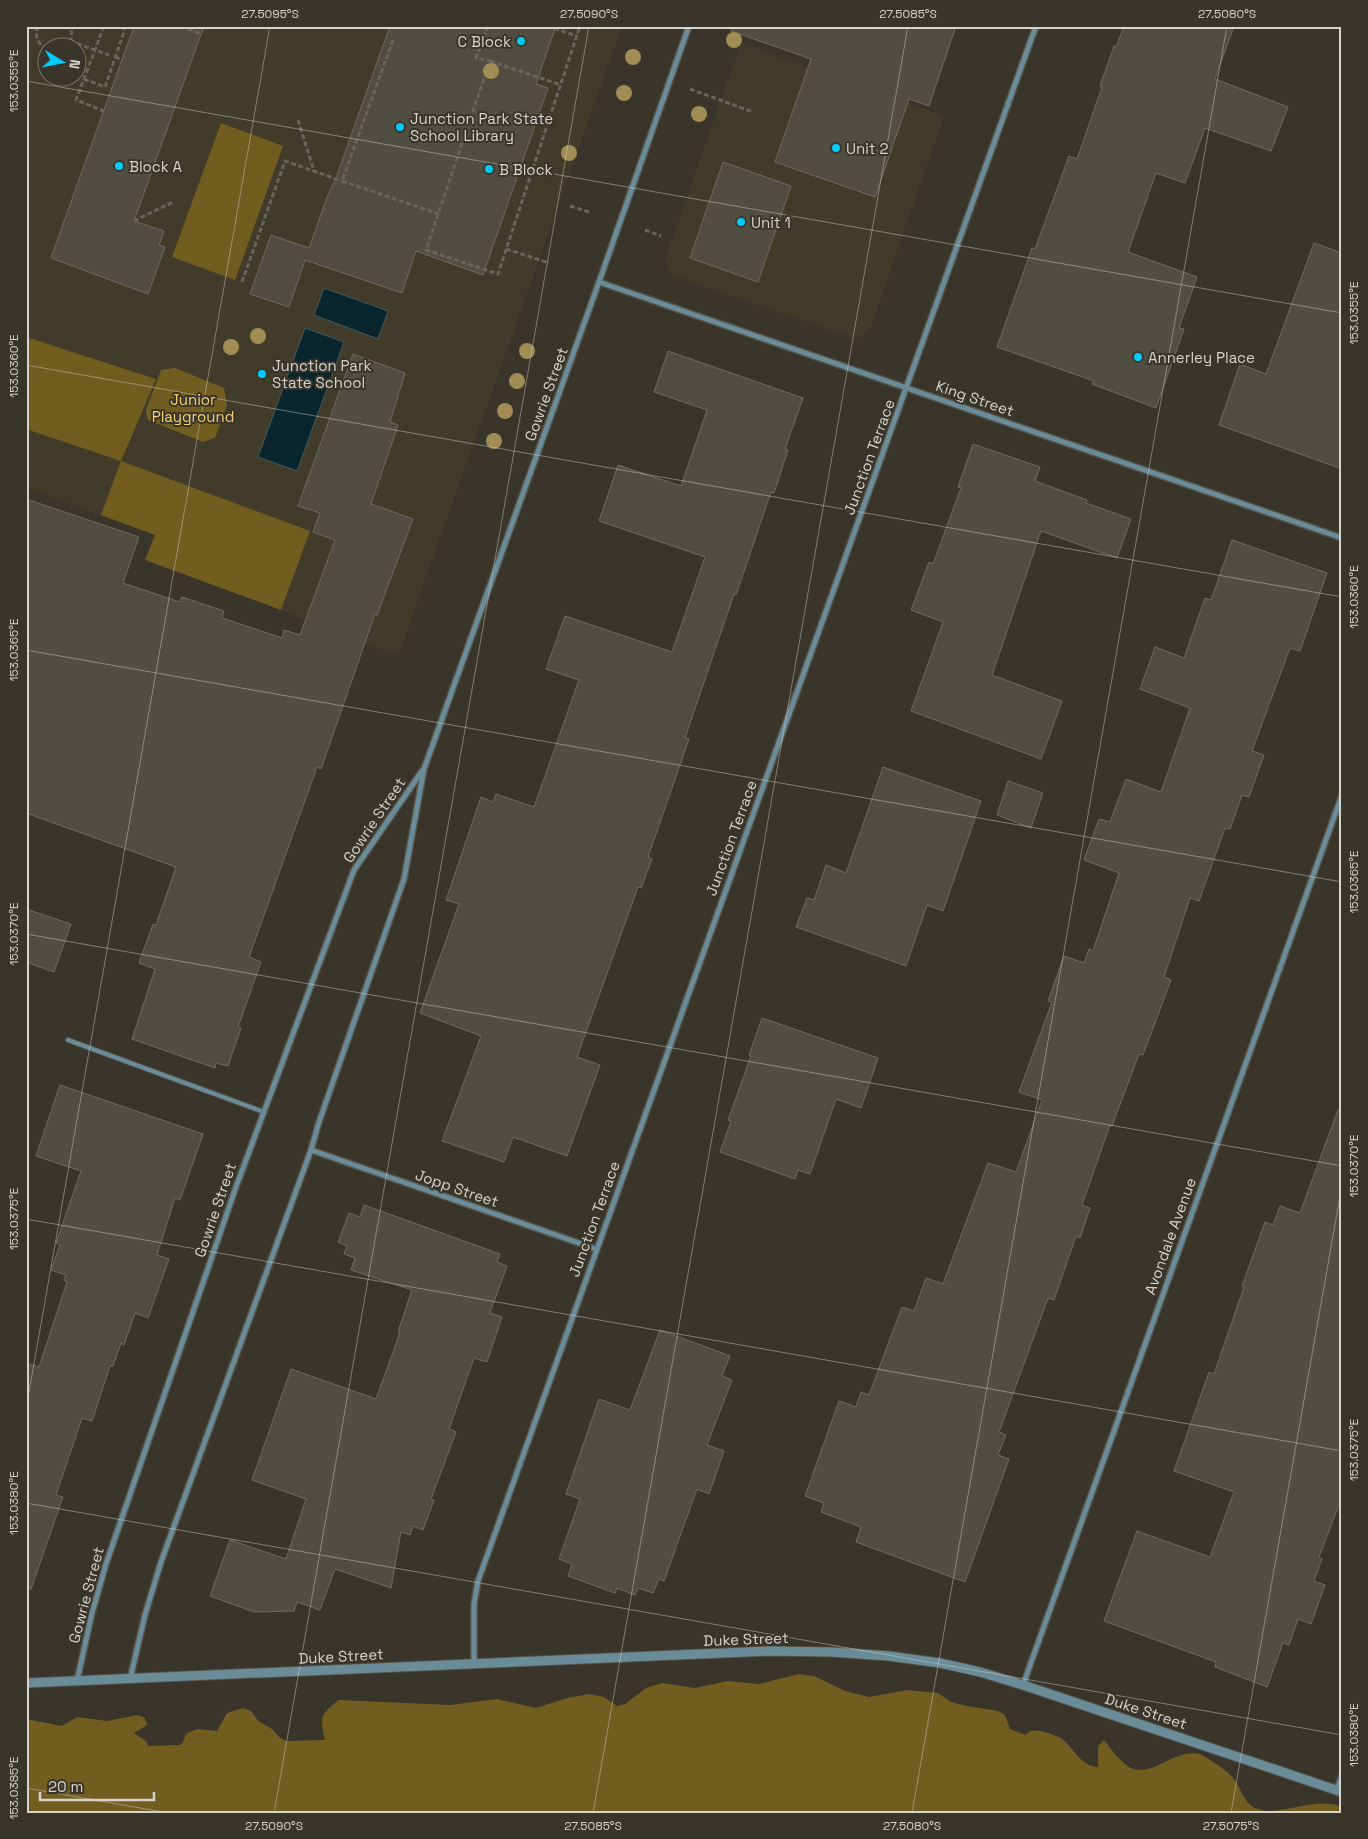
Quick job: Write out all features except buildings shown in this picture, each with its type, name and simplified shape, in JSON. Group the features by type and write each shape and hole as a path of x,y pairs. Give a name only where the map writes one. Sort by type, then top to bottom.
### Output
{"street":[{"name":"Gowrie Street","path":"130,1680 145,1614 161,1562 310,1150 404,879 424,769 600,282 689,26"},
{"name":"Junction Terrace","path":"474,1663 474,1604 478,1581 1036,26"},
{"name":"King Street","path":"600,282 1342,538"},
{"name":"Gowrie Street","path":"77,1681 92,1613 106,1564 236,1187 354,870 424,769"},
{"name":"Avondale Avenue","path":"1023,1684 1342,795"},
{"name":"Jopp Street","path":"310,1150 596,1249"},
{"name":"Duke Street","path":"26,1683 770,1651 831,1652 889,1656 940,1663 1023,1684 1339,1791"},
{"path":"1339,1791 1342,1776"}],"lane":[{"path":"68,1040 264,1112"}],"path":[{"path":"30,26 37,28 38,41"},
{"path":"88,68 104,26"},
{"path":"88,81 105,87 125,29 117,26"},
{"path":"181,26 201,34"},
{"path":"488,26 476,58 561,85"},
{"path":"547,26 577,36"},
{"path":"490,62 426,250 498,274 580,26"},
{"path":"342,180 393,40"},
{"path":"88,47 109,55"},
{"path":"115,57 122,60"},
{"path":"81,88 76,100 104,111"},
{"path":"702,93 753,112"},
{"path":"298,120 314,171"},
{"path":"242,282 285,161 439,214"},
{"path":"134,221 173,202"},
{"path":"570,206 590,212"},
{"path":"645,230 661,236"},
{"path":"506,249 549,263"}],"shaded area":[{"name":"Junction Park State School","path":"26,26 622,26 398,656 281,610 145,560 155,535 26,488"},
{"path":"741,43 944,116 870,329 856,339 672,275 665,260"}],"green space":[{"path":"221,123 283,146 235,280 172,257"},
{"path":"26,337 156,379 121,461 26,429"},
{"name":"Junior Playground","path":"175,368 224,388 227,405 215,438 203,442 148,420 146,410 161,370"},
{"path":"121,461 310,531 281,610 145,560 155,535 101,515"},
{"path":"798,1674 814,1676 845,1691 869,1697 907,1690 938,1693 951,1702 998,1711 1005,1715 1010,1729 1025,1735 1034,1731 1056,1736 1067,1743 1082,1760 1092,1766 1098,1767 1098,1746 1104,1740 1118,1758 1133,1769 1151,1768 1189,1753 1199,1754 1231,1775 1245,1798 1255,1808 1264,1811 1274,1811 1308,1805 1331,1804 1342,1807 1342,1813 26,1813 26,1719 62,1726 77,1717 107,1721 138,1715 145,1718 147,1725 134,1733 146,1741 148,1746 180,1745 186,1734 197,1729 217,1731 227,1713 243,1708 251,1711 258,1721 272,1729 280,1738 287,1741 325,1740 322,1727 324,1713 339,1700 450,1705 497,1699 536,1708 567,1698 589,1694 604,1697 617,1706 625,1704 646,1688 662,1683 695,1688 728,1681 759,1684"}],"water":[{"path":"324,288 388,311 378,339 314,315"},
{"path":"305,328 344,342 297,471 258,457"}],"place":[{"name":"C Block","path":"521,41"},
{"name":"Junction Park State School Library","path":"400,127"},
{"name":"Unit 2","path":"836,148"},
{"name":"Block A","path":"119,166"},
{"name":"B Block","path":"489,169"},
{"name":"Unit 1","path":"741,222"},
{"name":"Annerley Place","path":"1138,357"},
{"name":"Junction Park State School","path":"262,374"}]}
